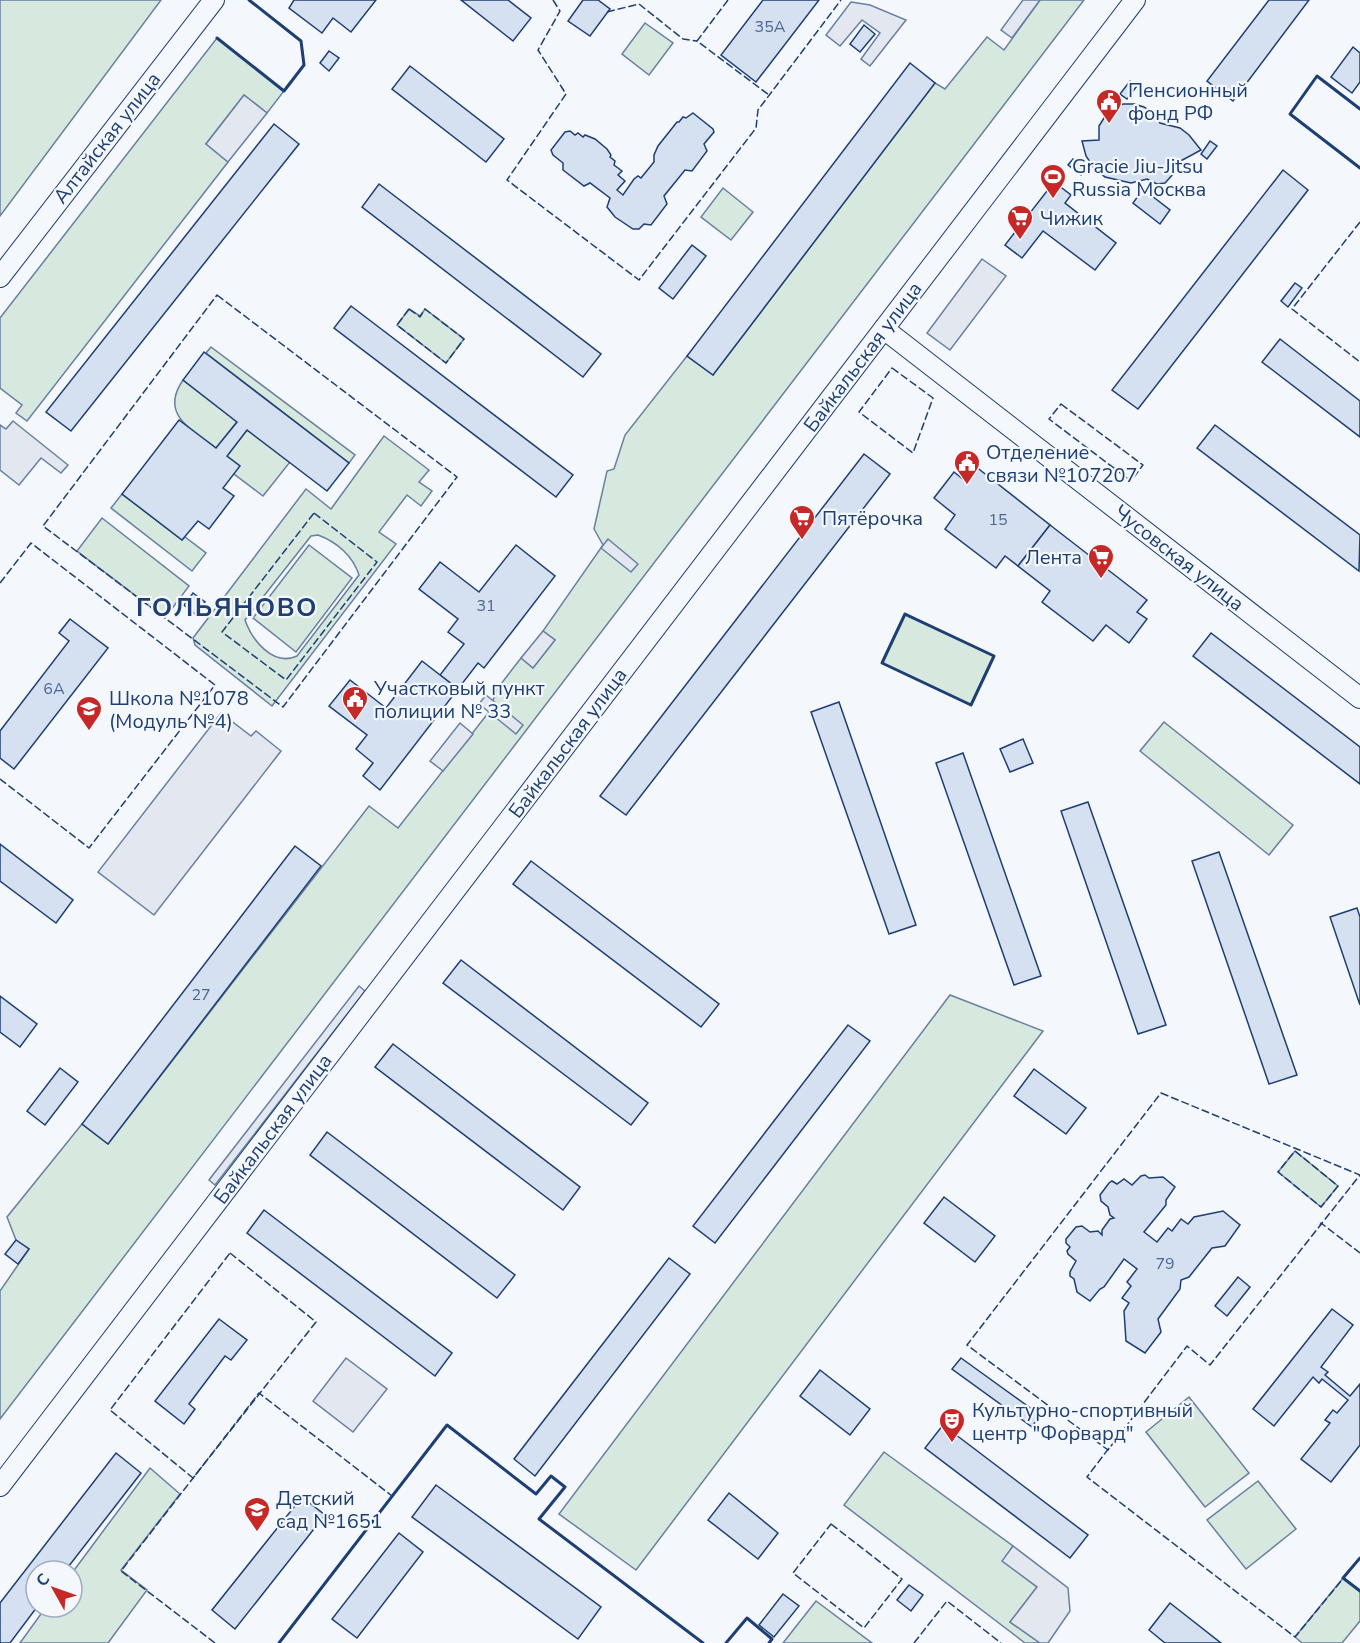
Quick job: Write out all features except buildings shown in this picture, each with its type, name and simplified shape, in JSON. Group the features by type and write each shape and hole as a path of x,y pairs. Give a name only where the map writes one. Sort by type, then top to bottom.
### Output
{"street":[{"name":"Алтайская улица","path":"0,276 214,0"},
{"name":"Байкальская улица","path":"0,1486 1135,0"},
{"name":"Чусовская улица","path":"884,329 1360,698"}],"shaded area":[{"path":"0,0 161,0 0,216"},
{"path":"1023,0 1040,0 1012,38 1001,30"},
{"path":"1040,0 1084,0 0,1419 0,1291 29,1249 16,1240 7,1217 82,1124 108,1144 369,806 398,828 489,712 497,689 521,658 533,668 555,640 543,631 603,545 594,529 607,471 614,469 625,435 687,356 713,375 935,83 945,89 987,37 1004,50"},
{"path":"851,2 870,5 906,20 870,66 861,59 880,33 862,20 840,46 826,35"},
{"path":"645,23 673,43 649,75 622,54"},
{"path":"217,38 284,91 267,113 244,95 206,144 228,162 27,421 16,413 22,405 0,388 0,318"},
{"path":"244,95 267,113 228,162 206,144"},
{"path":"723,188 753,212 731,240 701,217"},
{"path":"982,259 1006,276 950,350 927,333"},
{"path":"409,309 420,316 425,309 464,339 446,363 397,325"},
{"path":"211,347 355,455 349,463 206,353"},
{"path":"183,380 237,422 216,448 189,427 177,412 175,403 177,392"},
{"path":"13,421 68,465 61,473 41,458 19,485 0,470 0,425 6,429"},
{"path":"247,430 290,462 263,496 234,474 227,456"},
{"path":"384,436 429,470 419,482 432,491 421,506 407,495 379,532 396,544 272,706 195,645 193,638 306,489 331,509","holes":["318,535 348,556 359,575 297,656 280,658 272,655 258,643 245,620 311,536"]},
{"path":"122,494 182,540 185,537 206,553 192,571 111,508"},
{"path":"102,518 189,586 165,618 77,551"},
{"path":"608,539 638,564 631,572 601,548"},
{"path":"309,545 352,578 296,652 253,618"},
{"path":"905,615 994,656 971,705 882,663"},
{"path":"543,631 555,640 533,668 521,658"},
{"path":"486,695 523,725 516,734 479,704"},
{"path":"221,713 251,736 256,731 281,751 154,915 98,872"},
{"path":"1164,722 1293,825 1269,855 1140,751"},
{"path":"460,723 473,734 443,771 430,761"},
{"path":"359,986 365,991 215,1185 209,1180"},
{"path":"950,995 1043,1031 636,1570 559,1514"},
{"path":"1295,1151 1338,1186 1321,1207 1278,1172"},
{"path":"346,1358 387,1389 353,1432 313,1401"},
{"path":"1189,1397 1249,1473 1205,1507 1146,1432"},
{"path":"884,1452 1013,1546 1003,1561 1037,1587 1010,1622 1040,1643 1025,1643 844,1505"},
{"path":"150,1468 180,1494 121,1570 147,1590 108,1643 20,1643 37,1619 84,1619 82,1559"},
{"path":"1258,1481 1296,1529 1246,1569 1207,1520"},
{"path":"1013,1546 1068,1588 1070,1611 1048,1643 1040,1643 1010,1622 1037,1587 1002,1561"},
{"path":"1343,1578 1360,1591 1360,1621 1342,1643 1302,1643 1295,1637"},
{"path":"816,1601 872,1643 783,1643"}],"fence":[{"path":"553,0 560,11 538,50 566,94 507,180 639,280 756,128 758,110 841,0"},
{"path":"728,0 697,41 769,95"},
{"path":"607,12 639,4 683,39 697,41"},
{"path":"1360,222 1292,309 1360,362"},
{"path":"217,295 457,477 283,707 43,526 217,295"},
{"path":"409,309 420,317 425,309 464,339 446,363 397,325 409,309"},
{"path":"892,368 933,398 913,453 859,412 892,368"},
{"path":"1061,404 1143,465 1131,481 1049,419 1061,404"},
{"path":"314,513 377,562 286,680 222,632 314,513"},
{"path":"0,583 31,543 215,685 89,848 0,779"},
{"path":"1161,1093 1360,1175 1210,1365 1187,1346 1108,1450 967,1345 1161,1093"},
{"path":"1295,1151 1338,1186 1321,1207 1278,1172 1295,1151"},
{"path":"1320,1225 1321,1223 1360,1253"},
{"path":"230,1253 316,1322 193,1478 110,1410 230,1253"},
{"path":"215,1643 121,1571 259,1393 392,1496 279,1643"},
{"path":"1109,1448 1087,1477 1295,1637 1360,1558"},
{"path":"831,1524 902,1579 864,1628 793,1573 831,1524"},
{"path":"914,1643 947,1601 1001,1643"}],"wall":[{"path":"217,38 284,91 304,65 301,41 249,0"},
{"path":"1360,109 1317,76 1290,114 1360,168"},
{"path":"905,614 994,656 971,705 882,663 905,614"},
{"path":"279,1643 447,1425 536,1494 551,1476 565,1487 539,1519 703,1643"},
{"path":"1360,1558 1343,1578 1360,1591"},
{"path":"726,1643 747,1618 772,1639 769,1643"}],"place":[{"name":"Пенсионный фонд РФ","path":"1109,125"},
{"name":"Gracie Jiu-Jitsu Russia Москва","path":"1053,200"},
{"name":"Чижик","path":"1020,241"},
{"name":"Отделение связи №107207","path":"967,486"},
{"name":"Пятёрочка","path":"802,541"},
{"name":"Лента","path":"1101,580"},
{"name":"Участковый пункт полиции № 33","path":"355,722"},
{"name":"Школа №1078 (Модуль №4)","path":"89,732"},
{"name":"Культурно-спортивный центр \"Форвард\"","path":"952,1444"},
{"name":"Детский сад №1651","path":"257,1533"}],"district":[{"name":"ГОЛЬЯНОВО","path":"227,607"}]}
